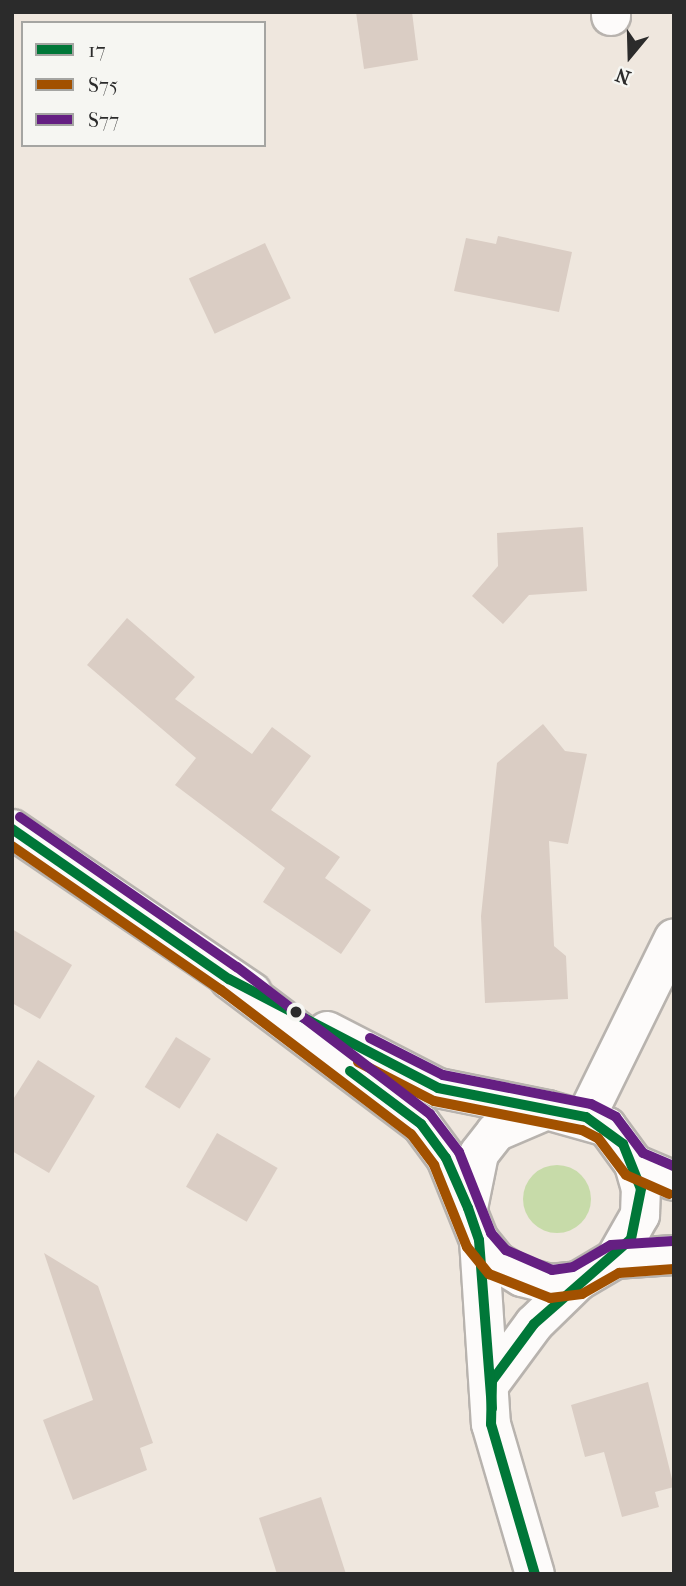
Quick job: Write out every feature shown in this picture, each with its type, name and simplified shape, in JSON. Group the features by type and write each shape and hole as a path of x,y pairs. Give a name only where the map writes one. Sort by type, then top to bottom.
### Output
{"street":[{"path":"12,830 229,979 421,1124 446,1158 473,1224 497,1262 522,1277 550,1284 578,1281"},
{"path":"586,1117 674,938"},
{"path":"229,979 438,1088 586,1117 607,1128 635,1164 674,1181"},
{"path":"536,1574 491,1423 492,1381 473,1224 479,1154 504,1127 547,1110"},
{"path":"615,1259 640,1215 635,1164"},
{"path":"492,1381 534,1324 578,1281 615,1259 674,1255"}],"green space":[{"path":"557,1165 570,1168 581,1175 588,1186 591,1199 588,1212 581,1223 570,1230 557,1233 544,1230 533,1223 526,1212 523,1199 526,1186 533,1175 544,1168"}],"building":[{"path":"356,12 412,12 418,60 364,69"},
{"path":"498,236 572,252 559,312 454,291 466,238 496,244"},
{"path":"265,243 291,298 215,334 189,278"},
{"path":"583,527 587,591 529,595 503,624 472,596 498,566 497,533"},
{"path":"127,618 195,677 175,699 252,754 272,727 311,756 271,810 340,857 325,878 371,910 341,954 263,902 285,868 175,785 196,758 87,665"},
{"path":"543,724 565,751 587,754 568,844 549,841 554,946 566,956 568,999 485,1003 481,916 497,763"},
{"path":"12,929 72,965 40,1019 12,1003"},
{"path":"176,1037 211,1059 180,1109 145,1087"},
{"path":"38,1060 95,1096 49,1173 12,1151 12,1101"},
{"path":"217,1133 278,1168 247,1222 186,1187"},
{"path":"44,1253 98,1286 153,1443 140,1448 147,1470 73,1500 43,1420 93,1400"},
{"path":"648,1382 674,1487 655,1492 659,1507 622,1517 604,1452 585,1457 571,1405"},
{"path":"321,1497 346,1574 277,1574 259,1518"}],"transit line":[{"name":"S77","path":"20,817 237,967 430,1114 459,1152 491,1233 506,1250 552,1270 573,1267 611,1245 673,1241"},
{"name":"17","path":"12,829 229,979 438,1088 586,1117 623,1144 641,1189 631,1239 534,1324 492,1381 491,1424 535,1574"},
{"name":"S75","path":"12,846 221,990 411,1134 434,1165 467,1247 489,1274 550,1298 582,1294 619,1273 674,1269"},
{"name":"S77","path":"370,1038 443,1075 591,1104 616,1117 643,1153 674,1166"},
{"name":"S75","path":"358,1062 434,1101 582,1130 598,1138 626,1175 669,1194"},
{"name":"17","path":"350,1071 421,1124 446,1158 468,1208 479,1240 492,1409"}]}
